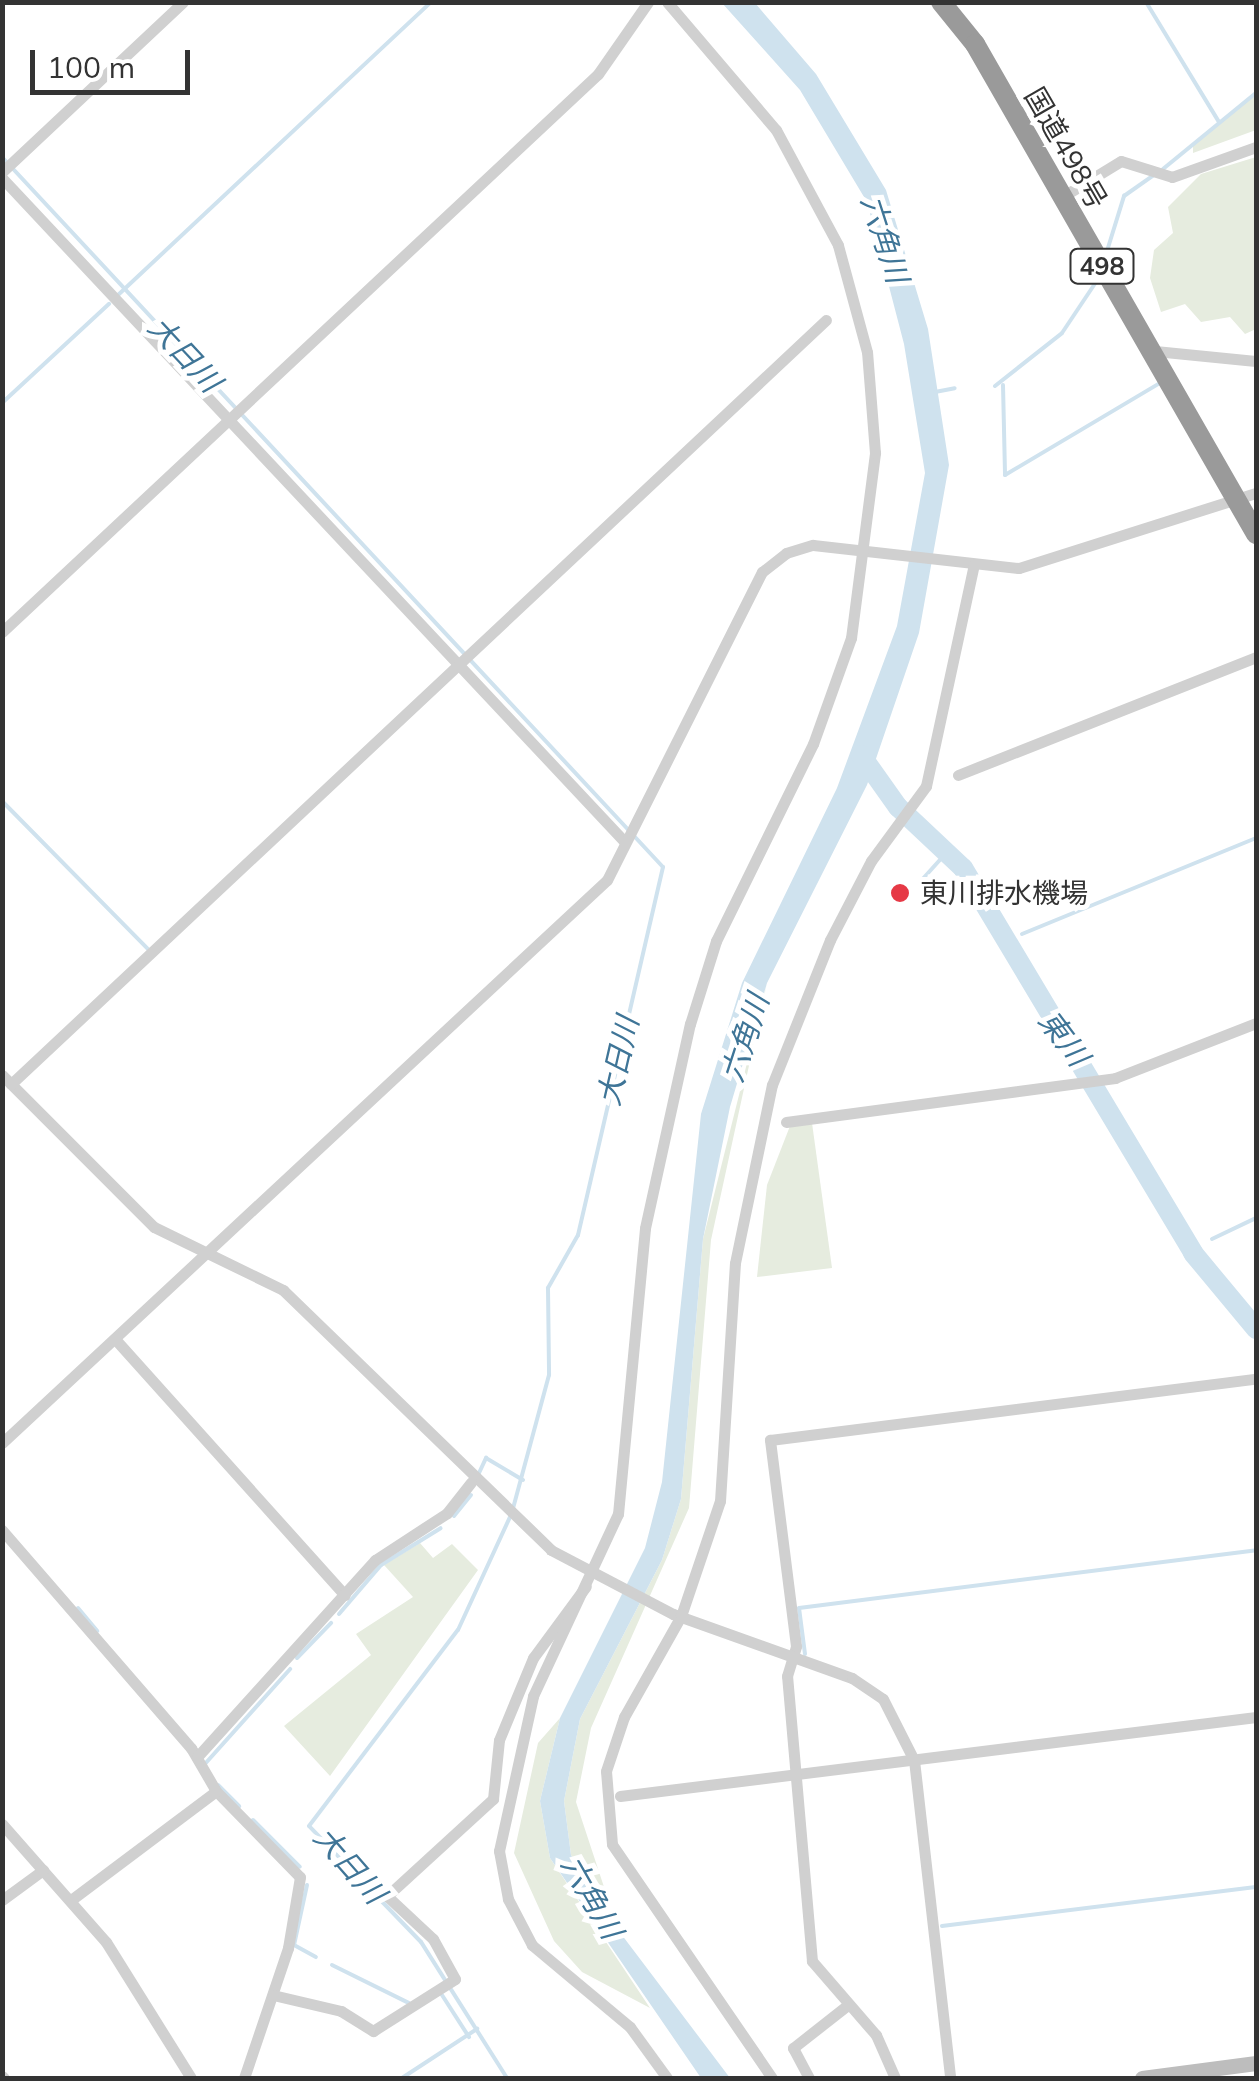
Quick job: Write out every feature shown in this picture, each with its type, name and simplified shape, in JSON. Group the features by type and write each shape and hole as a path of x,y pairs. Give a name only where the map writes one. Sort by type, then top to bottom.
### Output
{"highway":[{"name":"国道498号","path":"941,2 1247,496 1256,534"}],"main road":[{"path":"1142,2078 1256,2063"}],"street":[{"path":"183,2 2,175 624,841"},
{"path":"2,632 598,74 648,2"},
{"path":"667,2 776,130 838,245 874,409 870,550 852,638 813,744 724,923 690,1024 646,1228 622,1499 593,1578 525,1720 498,1865 542,1958 630,2026 667,2078"},
{"path":"1062,197 1121,161 1149,165 1164,174 1256,147"},
{"path":"826,320 7,1079 135,1212 282,1290 471,1482 515,1522 593,1578 790,1662 868,1687 894,1712 914,1760 950,2078"},
{"path":"1155,352 1256,361"},
{"path":"2,1444 607,880 762,572 813,544 971,563 1040,566 1247,496"},
{"path":"772,2078 628,1874 605,1823 611,1746 677,1615 720,1501 733,1280 772,1085 830,940 889,834 917,802 971,563"},
{"path":"958,775 1256,657"},
{"path":"786,1122 1108,1079 1256,1023"},
{"path":"114,1339 345,1594"},
{"path":"895,2078 849,2004 812,1962 800,1774 770,1440 1256,1379"},
{"path":"197,1757 345,1594 471,1482"},
{"path":"2,1530 197,1757 216,1791 300,1877 273,1995 244,2078"},
{"path":"273,1995 340,2011 373,2031 449,1984 433,1939 387,1896 493,1800 499,1740 533,1658 557,1614 593,1578"},
{"path":"620,1796 1256,1717"},
{"path":"70,1900 216,1791"},
{"path":"2,1824 70,1900 191,2078"},
{"path":"2,1900 43,1870"},
{"path":"809,2078 793,2048 849,2004"}],"shaded area":[{"path":"1256,94 1256,130 1193,153 1193,143"},
{"path":"1256,157 1256,329 1245,334 1230,317 1201,322 1185,304 1161,312 1150,278 1154,250 1173,233 1168,207 1201,174"},
{"path":"767,983 711,1240 689,1508 591,1728 576,1802 604,1887 600,1906 571,1855 564,1801 580,1719 662,1560 681,1499 703,1239"},
{"path":"812,1123 832,1268 757,1277 767,1185 790,1126"},
{"path":"420,1543 433,1558 452,1544 478,1570 330,1776 284,1726 371,1655 356,1634 413,1597 384,1565"},
{"path":"560,1718 540,1801 550,1858 650,2008 582,1972 554,1941 514,1853 538,1743"}],"water":[{"name":"六角川","path":"722,3 755,3 816,74 886,190 928,329 949,465 919,633 867,785 767,983 730,1107 703,1239 681,1499 662,1560 580,1719 564,1801 571,1855 600,1906 730,2078 701,2078 550,1858 540,1801 560,1718 645,1548 662,1482 701,1114 742,983 837,788 897,626 925,473 904,344 867,202 800,90"}],"waterway":[{"path":"118,295 431,2"},
{"path":"1146,2 1219,122"},
{"path":"1163,169 1256,93"},
{"name":"大日川","path":"2,157 663,867 578,1235 548,1288 549,1375 513,1508"},
{"path":"1107,251 1124,196 1155,174"},
{"path":"995,386 1062,333 1096,282"},
{"path":"2,403 109,304"},
{"path":"1003,385 1005,475 1158,384"},
{"path":"935,392 955,388"},
{"name":"東川","path":"861,755 898,807 963,868 1193,1253 1256,1329"},
{"path":"2,801 148,949"},
{"path":"1022,934 1256,838"},
{"path":"920,882 946,853"},
{"path":"1212,1239 1256,1218"},
{"path":"479,1473 486,1458 523,1480"},
{"path":"454,1516 471,1495"},
{"name":"大日川","path":"507,2078 421,1942 309,1826 458,1630 510,1517"},
{"path":"339,1614 381,1565 441,1528"},
{"path":"805,1654 799,1608 1256,1550"},
{"path":"78,1608 97,1631"},
{"path":"297,1658 331,1623"},
{"path":"204,1765 290,1669"},
{"path":"218,1785 239,1806"},
{"path":"253,1820 300,1867"},
{"path":"307,1885 294,1945 316,1957"},
{"path":"942,1926 1256,1887"},
{"path":"332,1965 409,2003"},
{"path":"442,1995 469,2037"},
{"path":"402,2078 477,2029"}],"place":[{"name":"東川排水機場","path":"900,893"}]}
